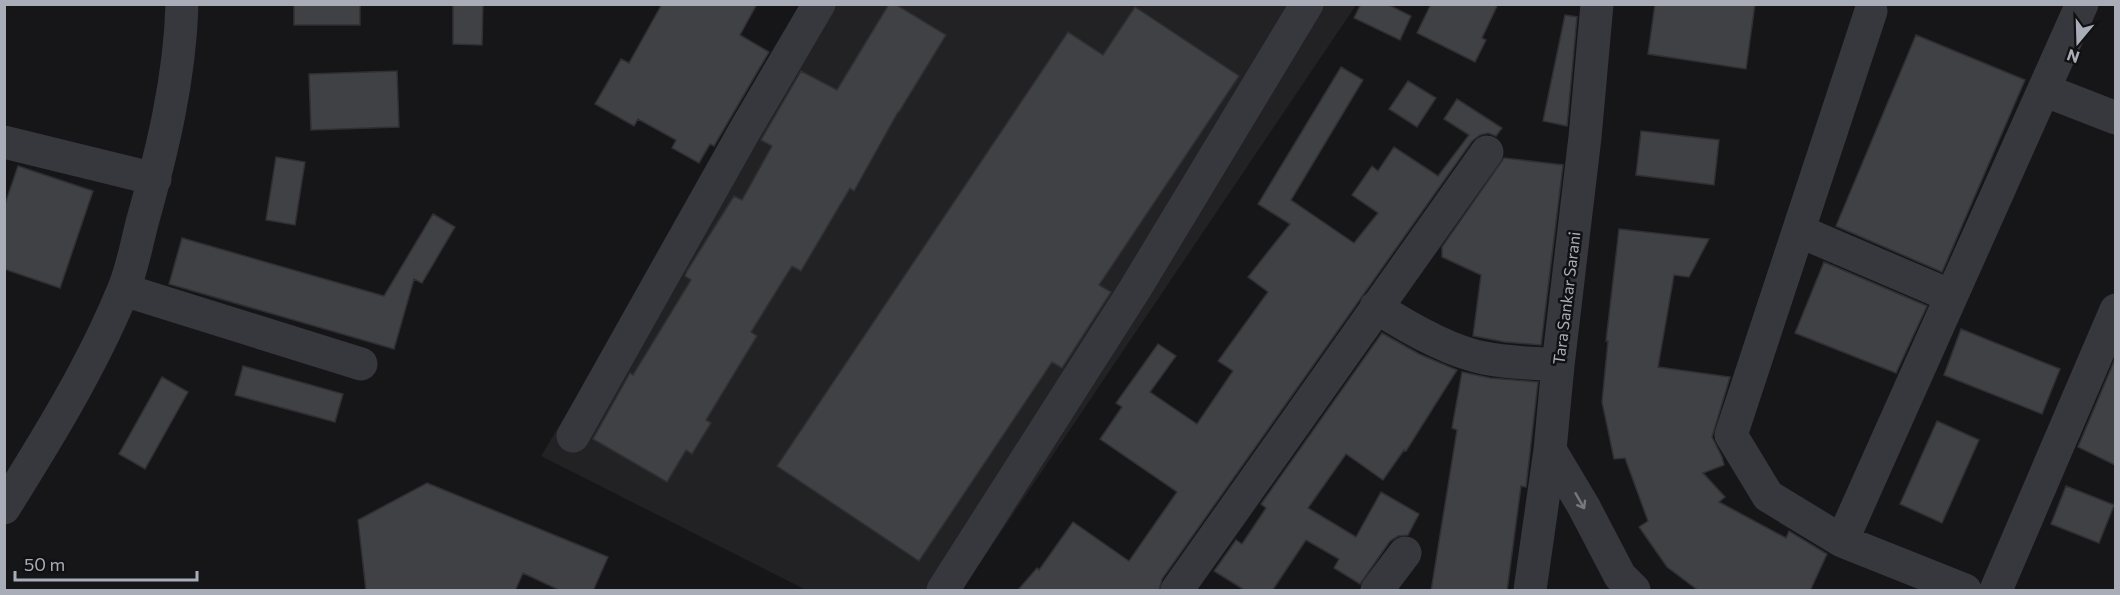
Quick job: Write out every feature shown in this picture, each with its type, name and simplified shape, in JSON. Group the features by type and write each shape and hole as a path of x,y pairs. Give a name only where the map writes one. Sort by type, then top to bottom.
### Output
{"street":[{"path":"4,508 52,430 110,322 124,290 155,179 173,101 182,4"},
{"path":"573,436 745,130 819,4"},
{"path":"943,591 1135,288 1307,4"},
{"name":"Tara Sankar Sarani","path":"1530,591 1550,450 1586,137 1597,4"},
{"path":"1842,541 2082,4"},
{"path":"1871,11 1731,435 1768,496 1842,541 1965,591"},
{"path":"2043,90 2115,118"},
{"path":"4,142 155,179"},
{"path":"1177,591 1487,152"},
{"path":"1799,231 1951,296"},
{"path":"124,290 361,364"},
{"path":"1376,307 1443,344 1465,352 1485,358 1558,365"},
{"path":"1996,591 2115,310"},
{"path":"1550,450 1584,507 1620,576 1634,591"},
{"path":"1377,591 1405,553"}],"shaded area":[{"path":"814,5 1356,5 962,590 806,590 541,456"}],"building":[{"path":"294,4 360,4 360,25 294,25"},
{"path":"453,4 483,4 482,45 453,44"},
{"path":"662,4 757,4 740,35 769,52 714,146 710,144 699,163 672,148 676,140 638,119 634,126 595,104 621,59 629,63"},
{"path":"889,4 895,4 946,35 898,112 854,191 850,188 801,271 792,266 751,332 757,336 706,420 711,423 692,454 686,450 667,482 593,439 630,373 633,375 691,280 685,276 687,271 734,196 742,200 772,146 761,140 801,71 837,90"},
{"path":"1361,4 1387,4 1411,16 1400,40 1354,18"},
{"path":"1431,4 1498,4 1482,38 1486,40 1475,62 1417,33"},
{"path":"1655,4 1755,4 1746,69 1648,54"},
{"path":"1135,7 1239,76 1099,285 1111,292 1062,368 1052,362 919,561 777,466 1068,32 1103,55"},
{"path":"1565,15 1577,17 1567,126 1543,121"},
{"path":"1916,35 2025,80 1942,272 1836,226"},
{"path":"1341,67 1363,80 1291,200 1354,243 1378,213 1352,195 1372,166 1378,171 1394,147 1438,176 1469,135 1444,119 1457,99 1502,128 1496,136 1488,133 1472,141 1162,579 1159,591 1017,591 1037,568 1039,570 1073,522 1129,561 1177,492 1100,439 1122,407 1116,403 1158,344 1176,356 1150,392 1197,424 1233,371 1218,361 1268,292 1248,277 1290,224 1258,204"},
{"path":"397,71 399,127 311,130 309,74"},
{"path":"1408,81 1436,98 1417,127 1389,109"},
{"path":"1641,131 1719,140 1714,185 1636,175"},
{"path":"276,157 305,162 295,225 266,220"},
{"path":"1504,158 1563,165 1541,345 1473,336 1481,275 1442,257 1442,247"},
{"path":"18,166 93,191 60,288 4,269 4,207"},
{"path":"433,214 455,227 422,283 414,279 394,349 169,284 182,238 384,296"},
{"path":"1619,229 1709,239 1689,277 1674,275 1658,367 1730,377 1712,437 1724,465 1703,473 1725,497 1719,502 1786,538 1789,531 1827,554 1810,591 1699,591 1667,567 1639,527 1648,521 1625,458 1614,459 1602,402 1608,341 1606,341"},
{"path":"1824,262 1927,306 1896,373 1795,333"},
{"path":"1961,329 2060,369 2042,414 1944,375"},
{"path":"1382,333 1419,354 1457,370 1406,451 1404,450 1383,480 1346,454 1308,508 1356,537 1381,492 1419,514 1408,535 1398,536 1390,541 1360,584 1334,568 1339,559 1306,540 1272,591 1246,591 1214,571 1236,540 1242,544 1266,508 1261,504"},
{"path":"2115,359 2115,465 2078,447"},
{"path":"243,366 343,394 335,422 235,395"},
{"path":"1462,372 1490,378 1538,382 1526,487 1521,486 1507,591 1431,591 1457,430 1452,428"},
{"path":"162,377 188,392 145,469 119,454"},
{"path":"1937,421 1979,440 1942,523 1900,504"},
{"path":"427,483 608,557 593,591 561,591 523,573 515,591 366,591 358,520"},
{"path":"2066,486 2114,505 2099,543 2051,524"}]}
